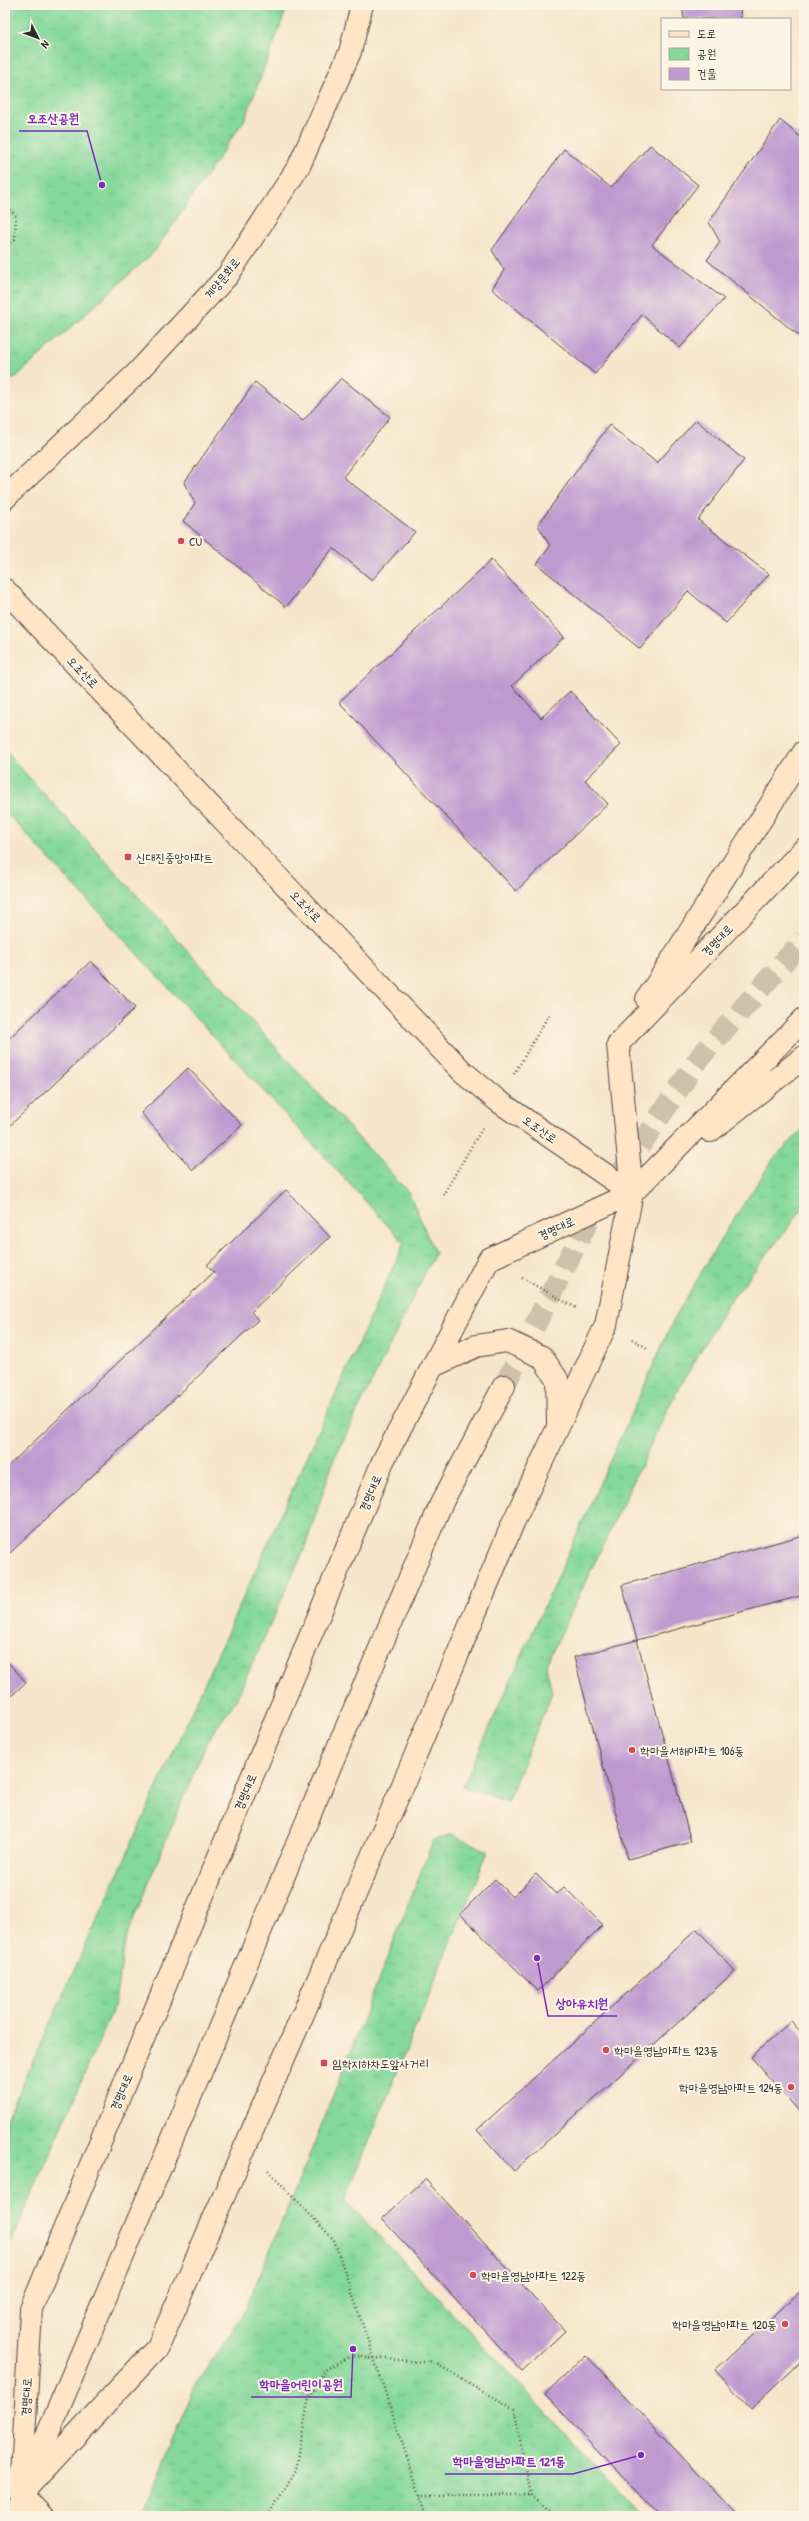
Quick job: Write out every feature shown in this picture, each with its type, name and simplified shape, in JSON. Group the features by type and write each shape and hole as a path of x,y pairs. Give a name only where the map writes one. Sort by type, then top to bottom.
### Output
{"street":[{"name":"계양문화로","path":"5,498 137,373 228,275 299,166 350,52 362,5"},
{"name":"오조산로","path":"5,590 462,1071 498,1101 632,1193"},
{"path":"618,1044 735,864 804,752"},
{"name":"경명대로","path":"21,2494 158,2347 402,1787 513,1523 606,1325 632,1193 618,1044 804,849"},
{"name":"경명대로","path":"21,2494 31,2309 383,1461 432,1366 489,1259 632,1193 804,1019"},
{"path":"632,1193 804,1057"},
{"path":"432,1366 476,1346 507,1341 542,1357 557,1379 558,1428"},
{"name":"경명대로","path":"13,2516 21,2494 438,1511 504,1386"},
{"path":"5,2477 42,2516"}],"path":[{"path":"5,203 16,216 15,239 5,248"},
{"path":"489,1259 647,1348"},
{"path":"246,2147 334,2240 427,2516"},
{"path":"268,2516 296,2470 308,2402 325,2370 350,2356 435,2363 514,2409 531,2495"},
{"path":"420,2495 531,2495 558,2516"}],"green space":[{"path":"5,5 288,5 245,119 155,251 15,378 5,383"},
{"path":"5,751 409,1193 435,1253 334,1459 304,1550 236,1700 207,1741 126,1937 114,2007 5,2256 5,2123 404,1243 5,811"},
{"path":"804,1128 804,1207 728,1304 672,1400 546,1665 552,1693 507,1802 463,1786 675,1317 724,1234 774,1158"},
{"path":"451,1834 488,1851 345,2200 644,2516 144,2516 143,2512 195,2386 244,2312 308,2159 433,1841"}],"building":[{"path":"682,5 740,5 741,18 684,18"},
{"path":"780,120 804,140 804,340 707,260 720,242 709,222"},
{"path":"650,145 698,185 652,245 724,299 680,348 642,315 595,374 492,289 504,270 492,250 564,149 611,188"},
{"path":"341,378 390,417 343,477 415,532 372,580 333,548 286,607 183,521 195,503 184,483 255,382 303,421"},
{"path":"696,420 744,460 698,520 769,574 726,623 688,591 640,649 537,564 550,546 538,525 609,425 657,463"},
{"path":"491,560 564,637 512,686 541,718 570,691 621,745 585,780 608,804 516,891 339,702"},
{"path":"91,961 135,1008 5,1130 5,1042"},
{"path":"188,1068 242,1125 193,1170 141,1113"},
{"path":"286,1190 330,1237 251,1312 258,1320 10,1553 5,1549 5,1469 214,1272 207,1265"},
{"path":"804,1535 804,1595 637,1640 622,1585"},
{"name":"학마을서해아파트 106동","path":"637,1640 691,1842 628,1859 574,1657"},
{"path":"5,1659 26,1682 5,1702"},
{"path":"536,1874 556,1894 564,1887 603,1925 538,1991 460,1914 495,1879 513,1897"},
{"name":"학마을영남아파트 123동","path":"697,1929 735,1971 514,2171 477,2130"},
{"name":"학마을영남아파트 124동","path":"791,2021 804,2036 804,2117 751,2057"},
{"name":"학마을영남아파트 122동","path":"425,2179 565,2331 522,2371 382,2219"},
{"name":"학마을영남아파트 120동","path":"804,2288 804,2359 751,2409 715,2370"},
{"path":"586,2355 738,2516 659,2516 545,2394"}],"tunnel":[{"path":"621,1173 701,1056 804,939"},
{"path":"504,1386 586,1225 601,1203"}],"place":[{"name":"오조산공원","path":"102,185"},
{"name":"CU","path":"181,541"},
{"name":"신대진중앙아파트","path":"128,857"},
{"name":"학마을서해아파트 106동","path":"632,1750"},
{"name":"상아유치원","path":"537,1958"},
{"name":"학마을영남아파트 123동","path":"606,2050"},
{"name":"임학지하차도앞사거리","path":"324,2063"},
{"name":"학마을영남아파트 124동","path":"791,2087"},
{"name":"학마을영남아파트 122동","path":"473,2275"},
{"name":"학마을영남아파트 120동","path":"785,2324"},
{"name":"학마을어린이공원","path":"353,2349"},
{"name":"학마을영남아파트 121동","path":"641,2455"}]}
